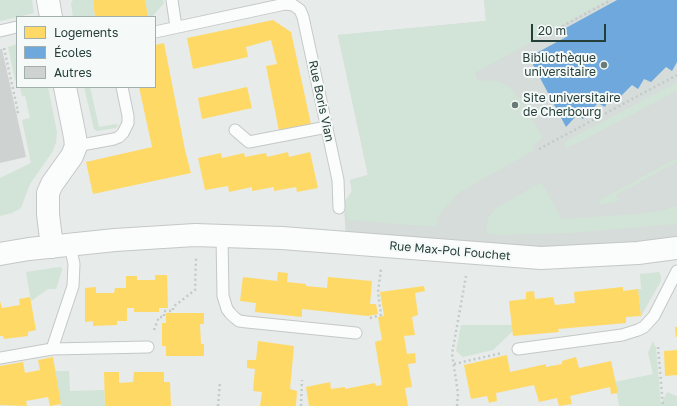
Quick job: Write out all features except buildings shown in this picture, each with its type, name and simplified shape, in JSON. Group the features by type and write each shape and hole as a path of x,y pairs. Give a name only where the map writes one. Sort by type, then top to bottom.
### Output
{"street":[{"path":"48,0 51,16"},
{"path":"61,246 48,214 48,193 52,184 72,156 76,146 65,88"},
{"name":"Rue Max-Pol Fouchet","path":"0,254 129,239 181,236 282,238 536,258 638,253 677,248"}],"lane":[{"path":"172,0 176,27"},
{"name":"Rue Boris Vian","path":"156,32 285,2 300,10 303,17 338,180 339,208"},
{"path":"0,31 16,27"},
{"path":"76,146 119,137 123,133 128,123 128,116 122,88"},
{"path":"235,130 250,142 327,126"},
{"path":"222,236 223,296 230,314 234,318 247,322 356,333"},
{"path":"52,348 72,286 74,264 61,246"},
{"path":"518,349 622,335 638,330 644,327 654,316 677,271"},
{"path":"0,358 52,348 148,347"}],"path":[{"path":"557,34 559,28 611,0"},
{"path":"3,44 18,112 16,112"},
{"path":"539,149 677,75"},
{"path":"148,347 159,317 164,317 164,311 173,311 173,307 195,290 196,256"},
{"path":"370,318 381,315 378,292 382,262"},
{"path":"457,406 458,393 452,354 467,270"},
{"path":"658,347 663,406"},
{"path":"454,364 518,349"},
{"path":"302,380 302,406"},
{"path":"218,406 220,382"}],"shaded area":[{"name":"Site universitaire de Cherbourg","path":"484,0 677,0 677,248 638,253 346,243 344,203 352,191 350,180 368,175 338,35 486,21"}],"green space":[{"path":"0,0 32,0 34,13 16,16 0,21"},
{"path":"73,0 93,0 95,16 73,16 71,3"},
{"path":"145,0 163,0 164,3 153,16 148,16"},
{"path":"484,0 608,0 475,73 478,81 490,80 500,82 509,87 520,99 543,138 534,144 531,152 460,192 444,209 438,218 436,227 349,220 344,203 352,191 350,180 368,175 338,35 486,21"},
{"path":"16,44 15,80 8,47"},
{"path":"677,82 677,91 572,146 566,147 564,144 568,140"},
{"path":"20,88 48,88 57,132 56,142 53,151 30,184 21,208 12,213 0,216 0,178 31,163 22,120 30,118 25,96 22,96"},
{"path":"84,88 90,88 99,127 116,124 118,125 116,128 97,131 94,129"},
{"path":"677,158 677,162 616,195 619,201 600,205 598,201"},
{"path":"541,182 562,219 637,214 660,211 677,206 677,224 571,233 501,235 487,233 486,229 488,218 495,209"},
{"path":"59,267 62,268 62,270 56,289 48,289 31,301 26,272"},
{"path":"659,272 661,281 641,316 638,289 641,289 640,274"},
{"path":"461,325 512,325 513,331 493,350 463,357 456,351"},
{"path":"653,341 656,348 661,404 667,392 677,396 677,406 619,406 615,382 653,374 648,353"},
{"path":"55,371 69,371 70,391 104,390 105,406 61,406"}],"place":[{"name":"Bibliothèque universitaire","path":"604,65"},
{"name":"Site universitaire de Cherbourg","path":"515,105"}]}
